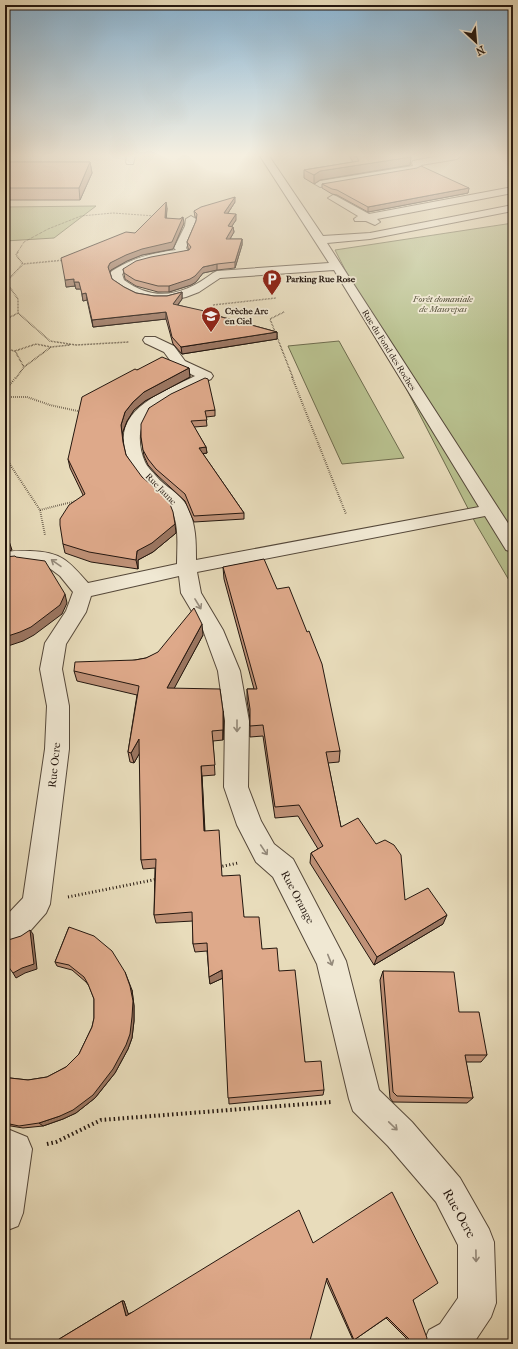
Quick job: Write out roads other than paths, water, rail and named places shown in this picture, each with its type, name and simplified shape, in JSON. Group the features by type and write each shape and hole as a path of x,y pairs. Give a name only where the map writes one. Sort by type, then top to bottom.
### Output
{"street":[{"path":"191,219 190,226 180,248 184,253 141,259 126,266 116,273 118,282 133,293 148,297 162,298 195,291 208,284 217,275 337,266"},
{"name":"Rue du Fond des Roches","path":"305,219 337,266 513,546"},
{"path":"319,240 370,236 457,219"},
{"name":"Rue Jaune","path":"150,340 169,349 180,364 206,376 158,400 144,410 135,423 131,441 137,463 152,482 166,493 178,506 186,527 187,568"},
{"path":"5,559 12,557 48,558 67,571 83,591 187,568 490,510"},
{"name":"Rue Orange","path":"187,568 191,593 213,630 229,671 237,721 236,787 250,825 265,853 283,868 331,962 365,1099"},
{"name":"Rue Ocre","path":"5,932 13,929 36,904 57,749 58,706 51,669 56,643 76,612 83,591"},
{"name":"Rue Ocre","path":"365,1099 400,1134 448,1190 476,1242 478,1303 454,1338 443,1344"},
{"path":"5,1213 10,1147"}],"place":[{"name":"Parking Rue Rose","path":"272,296"},
{"name":"Crèche Arc en Ciel","path":"211,333"}],"park label":[{"name":"Forêt domaniale de Maurepas","path":"443,304"}]}
